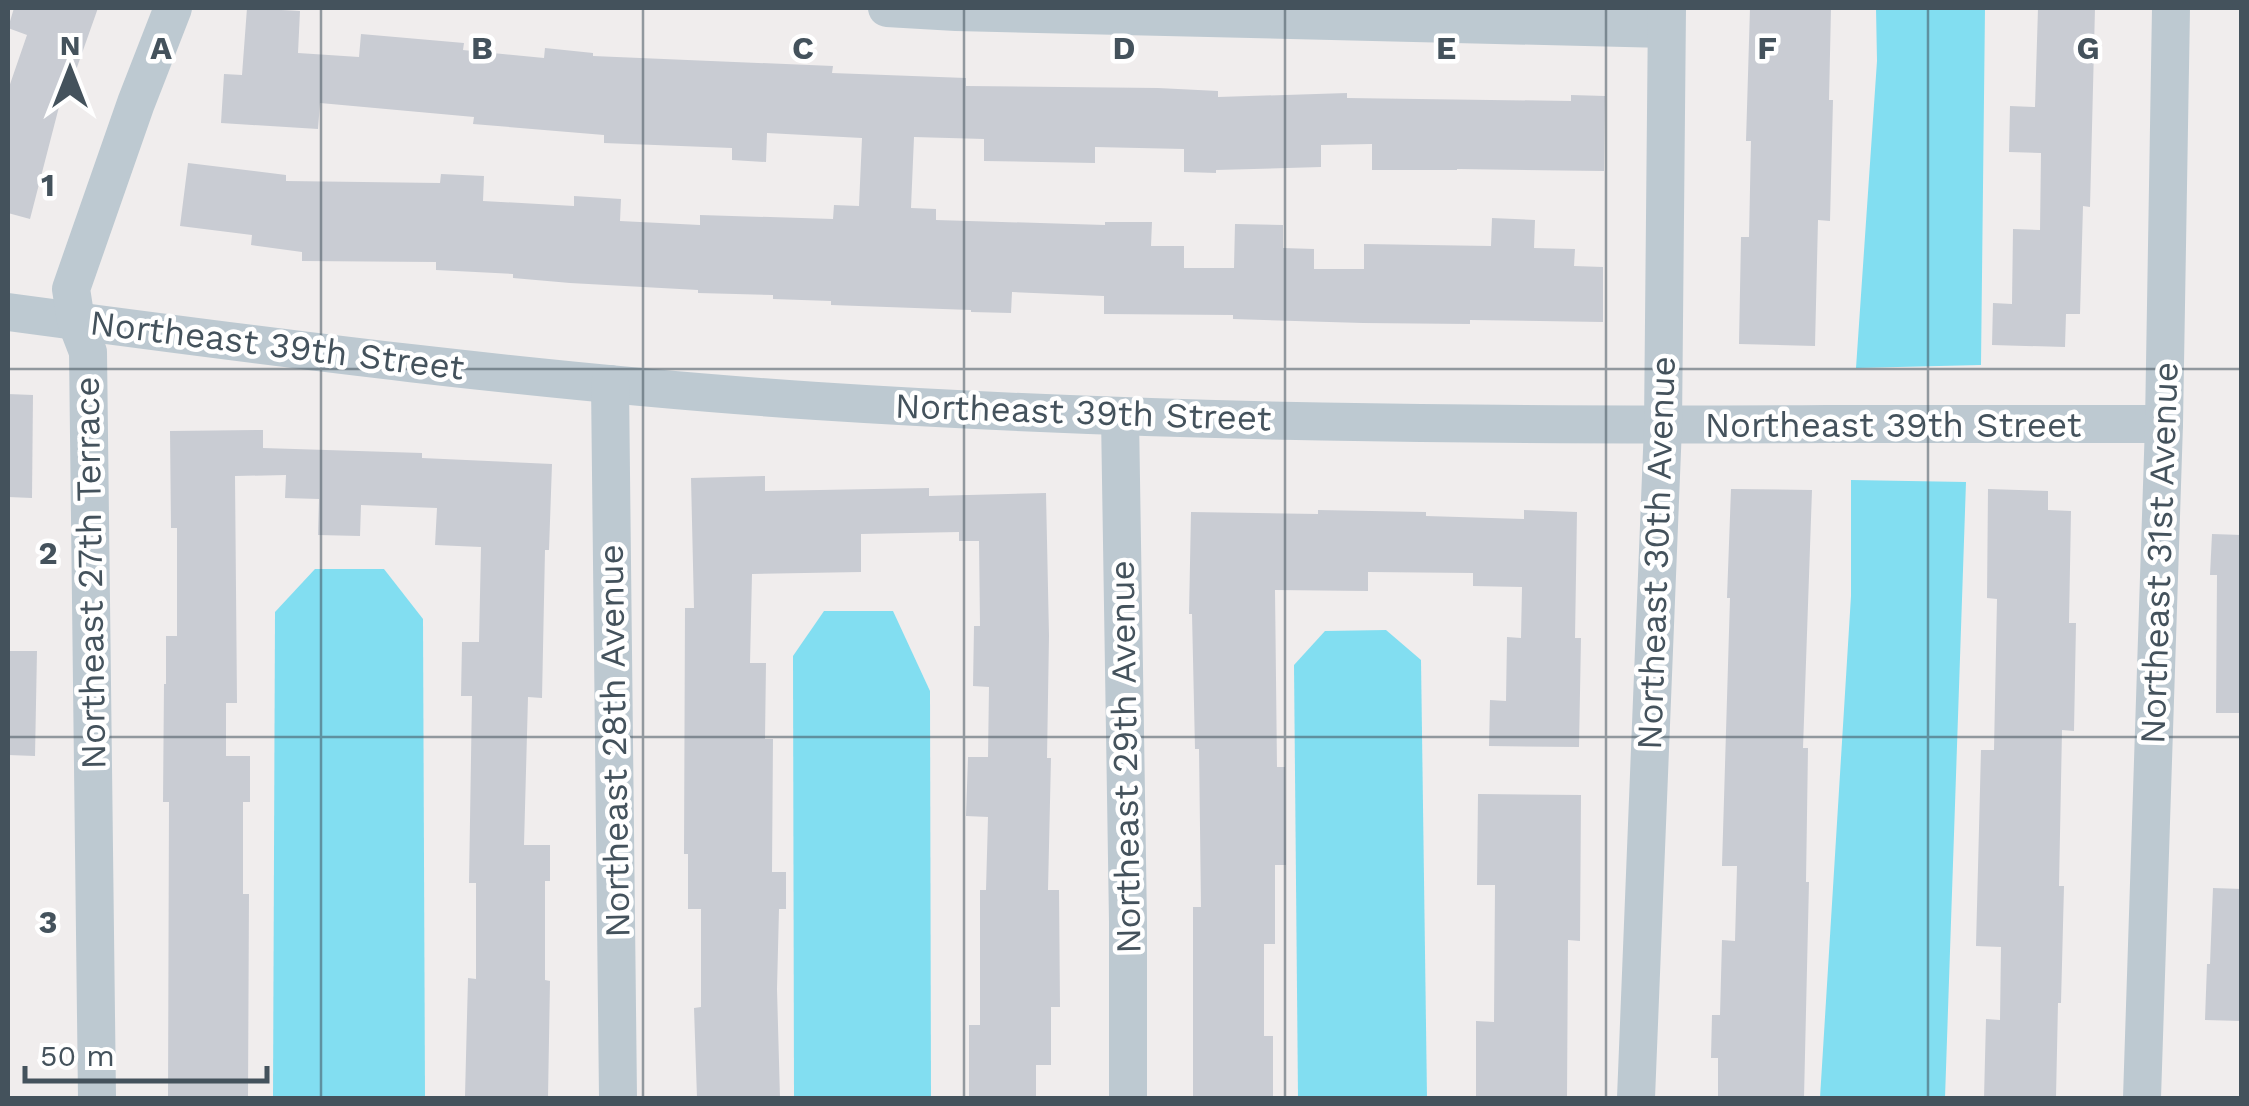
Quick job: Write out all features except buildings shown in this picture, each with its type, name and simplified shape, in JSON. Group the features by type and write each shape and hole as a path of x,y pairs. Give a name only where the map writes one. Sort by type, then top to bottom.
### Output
{"street":[{"name":"Northeast 27th Terrace","path":"97,1098 88,352 76,321 71,289 173,8"},
{"path":"887,8 956,12 1666,18"},
{"name":"Northeast 31st Avenue","path":"2142,1098 2164,424 2172,8"},
{"name":"Northeast 30th Avenue","path":"1636,1098 1663,426 1666,18"},
{"name":"Northeast 39th Street","path":"8,312 610,384 817,401 1394,424 2164,424"},
{"name":"Northeast 28th Avenue","path":"610,384 618,1098"},
{"name":"Northeast 29th Avenue","path":"1120,416 1128,1098"}],"water":[{"path":"1876,8 1985,8 1981,365 1856,368 1877,61"},
{"path":"1851,480 1966,482 1945,1098 1820,1098 1851,596"},
{"path":"315,569 384,569 423,619 425,1098 273,1098 275,612"},
{"path":"824,611 893,611 930,691 931,1098 794,1098 793,656"},
{"path":"1386,630 1421,660 1427,1098 1298,1098 1294,665 1325,631"}]}
